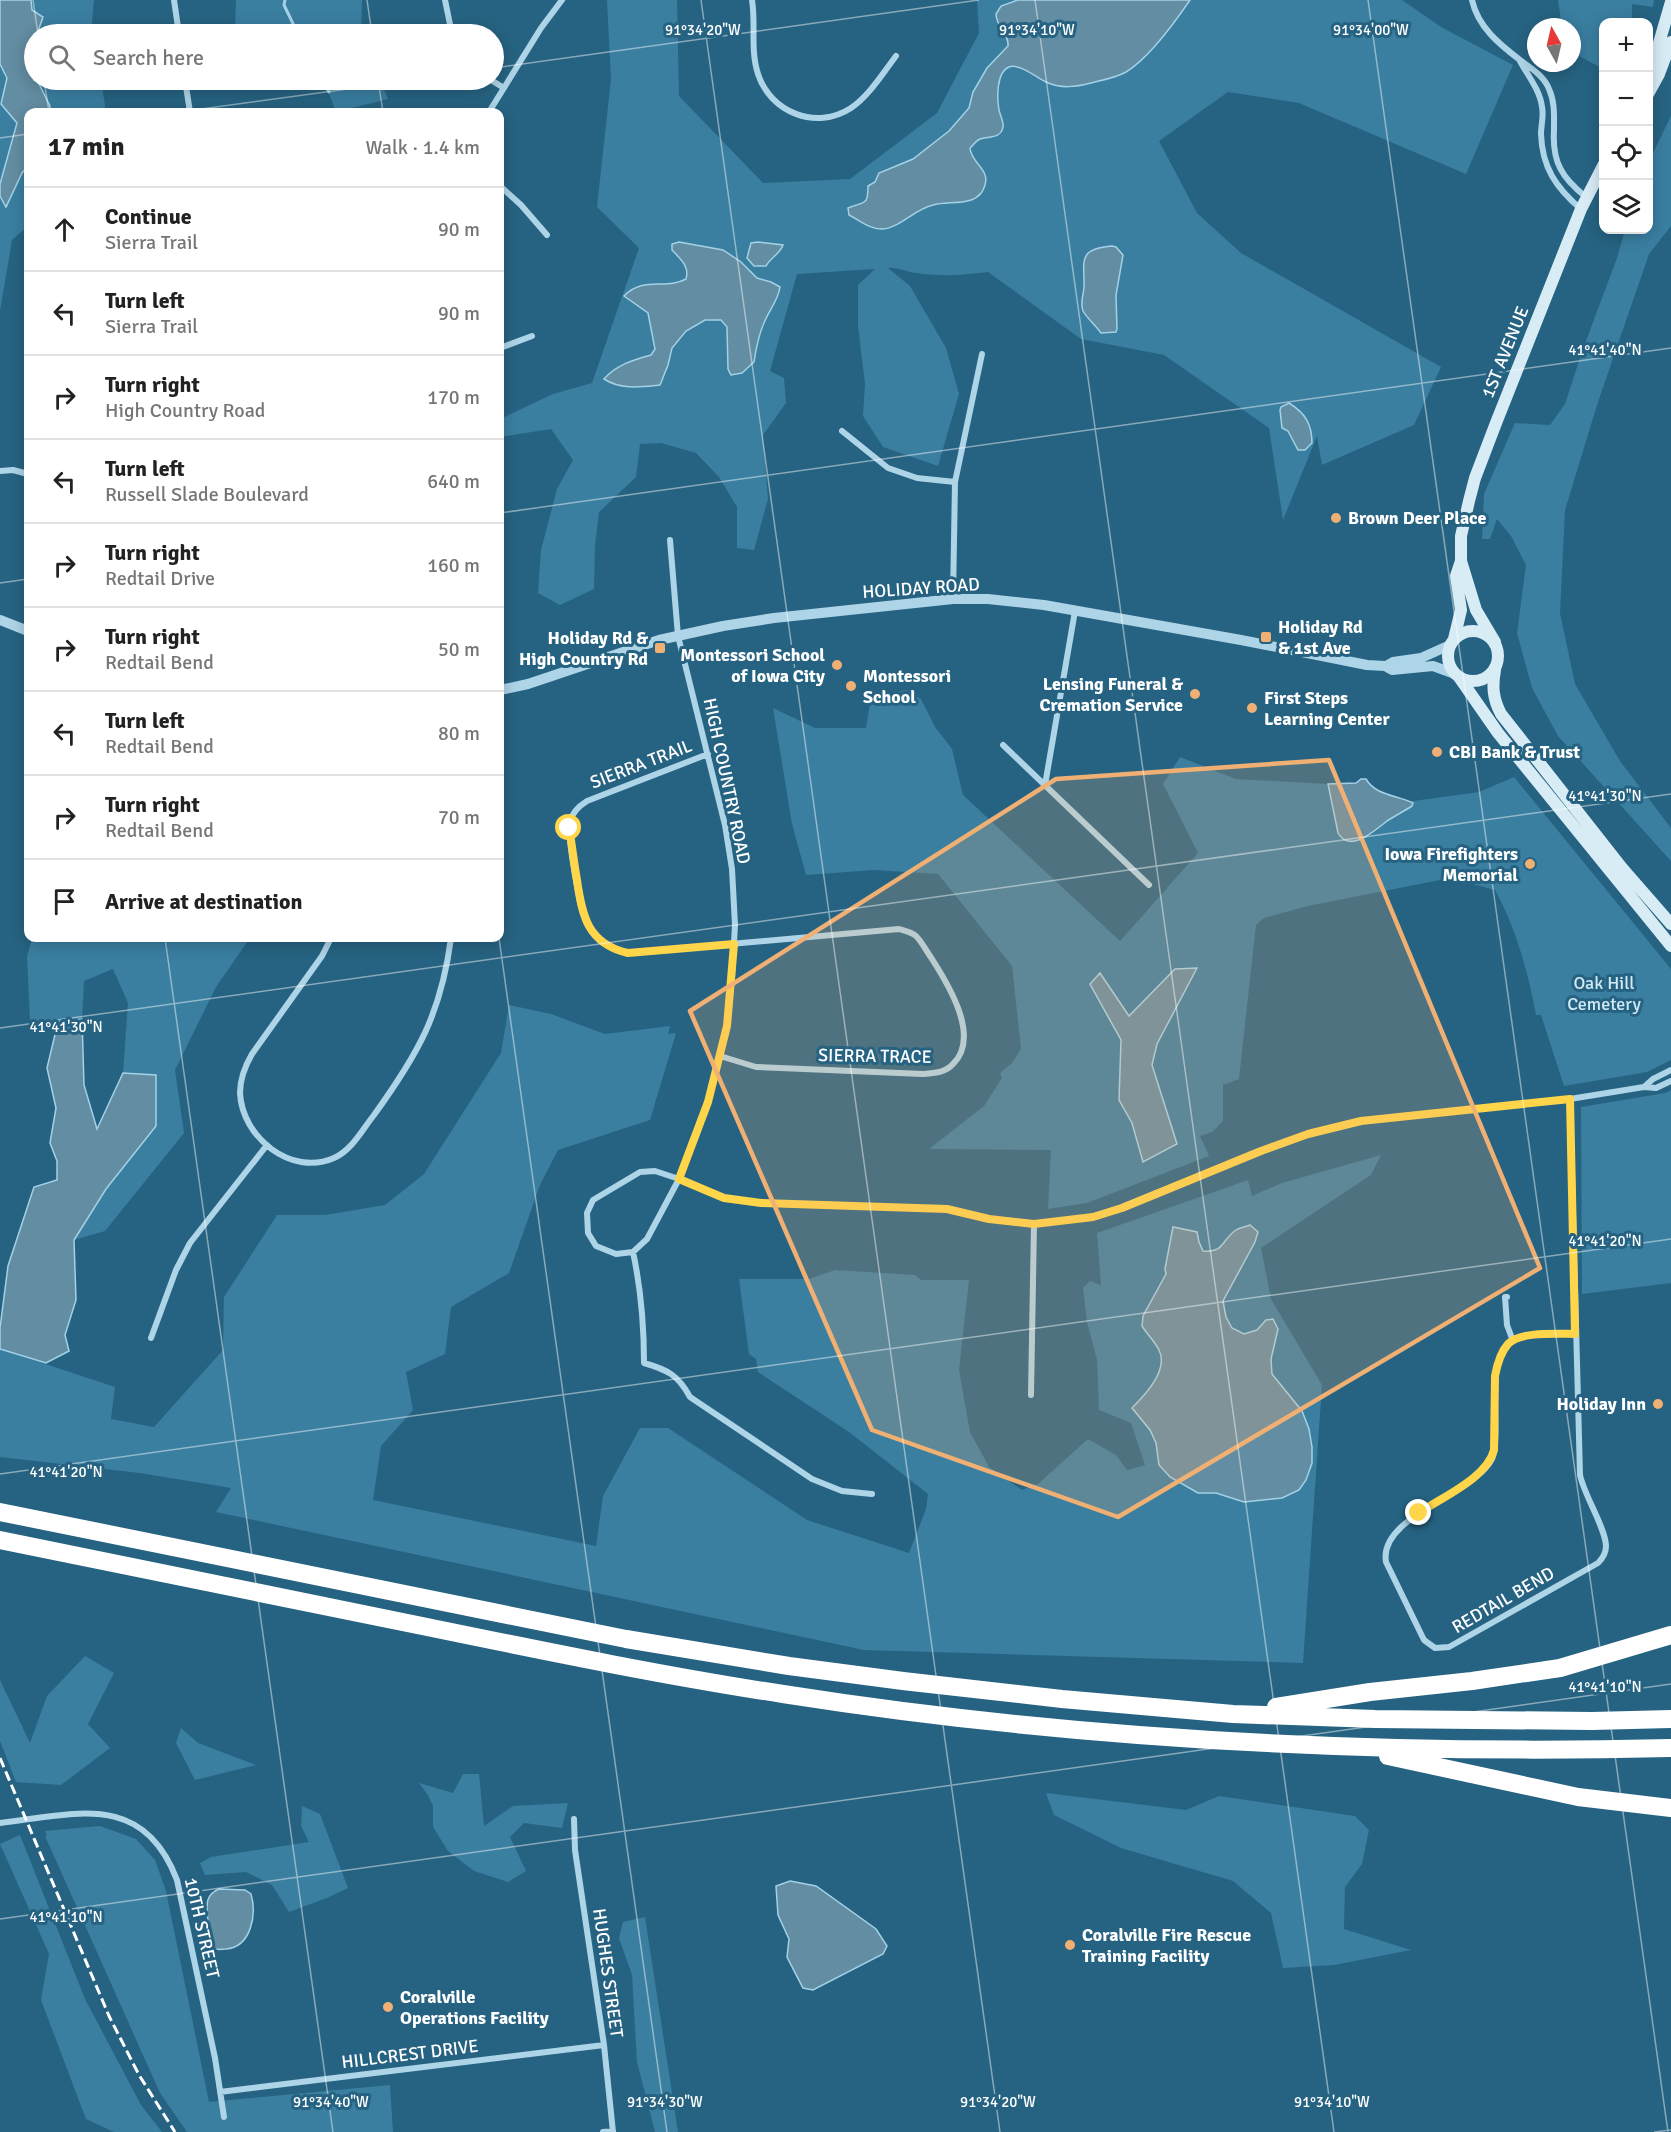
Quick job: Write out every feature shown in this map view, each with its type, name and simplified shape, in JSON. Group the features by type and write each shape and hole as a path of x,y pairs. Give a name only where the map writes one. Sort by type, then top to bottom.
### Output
{"highway":[{"path":"0,1512 614,1636 789,1666 1051,1698 1233,1714 1398,1719 1592,1721 1671,1719"},
{"path":"0,1540 625,1668 784,1695 900,1710 1065,1729 1348,1748 1592,1750 1671,1748"},
{"path":"1233,1714 1370,1692 1472,1681 1560,1668 1671,1635"},
{"path":"1348,1748 1578,1797 1671,1808"}],"main road":[{"path":"1653,59 1671,2"},
{"path":"1653,85 1671,42"},
{"name":"1ST AVENUE","path":"1495,642 1476,610 1461,561 1461,536 1475,478 1583,203 1599,173"},
{"name":"1ST AVENUE","path":"1452,642 1461,610 1456,576 1461,561"},
{"path":"1671,924 1622,868 1501,714 1493,696 1492,686 1499,656 1495,642 1489,636 1475,631 1460,634 1452,642 1448,660 1457,675 1498,733 1671,946"},
{"path":"1457,675 1467,681 1482,680 1495,670"}],"street":[{"path":"174,0 178,24"},
{"path":"445,0 450,24"},
{"path":"504,88 541,28 562,0"},
{"path":"752,0 755,61 761,84 774,101 796,114 819,118 840,114 851,108 861,100 896,56"},
{"path":"1472,0 1482,25 1541,76 1549,87 1553,101 1553,138 1558,165 1583,203"},
{"path":"1518,58 1540,99 1543,118 1541,143 1549,173 1565,195 1583,203"},
{"path":"187,90 190,108"},
{"path":"492,108 503,90"},
{"path":"504,190 547,235"},
{"path":"504,346 532,336"},
{"path":"953,599 955,482 982,354"},
{"path":"842,431 888,468 917,478 955,482"},
{"path":"0,471 13,470 24,473"},
{"name":"HIGH COUNTRY ROAD","path":"633,1252 647,1239 679,1179 708,1102 727,1026 735,925 732,869 725,825 678,636 670,540"},
{"name":"HOLIDAY ROAD","path":"504,687 528,684 678,636 723,626 774,618 953,599 1016,601 1251,642 1367,665 1384,666 1392,670 1433,666 1457,675"},
{"path":"1044,784 1075,610"},
{"path":"0,620 24,629"},
{"name":"HOLIDAY ROAD","path":"1384,666 1393,662 1421,658 1452,642"},
{"path":"1003,745 1149,885"},
{"name":"SIERRA TRAIL","path":"708,754 587,801 578,807 570,819 569,828 581,910 587,925 606,945 628,953 734,944"},
{"name":"SIERRA TRACE","path":"720,1056 756,1067 923,1074 941,1072 953,1065 960,1054 963,1041 959,1005 917,937 906,931 899,929 734,944"},
{"path":"329,942 322,957 252,1054 243,1073 240,1093 243,1111 250,1127 267,1145 287,1158 305,1163 316,1163 339,1156 353,1143 410,1063 429,1026 440,997 450,942"},
{"path":"1644,1087 1653,1079 1671,1070"},
{"path":"872,1494 842,1491 812,1479 690,1397 682,1383 666,1369 644,1363 644,1323 640,1285 633,1252 616,1254 596,1246 588,1233 587,1213 593,1200 640,1172 655,1171 724,1198 761,1203 947,1209 989,1219 1034,1224 1093,1217 1122,1208 1261,1151 1308,1134 1361,1121 1570,1099 1644,1087 1656,1088 1671,1081"},
{"path":"1507,1297 1505,1297 1506,1325 1513,1341 1534,1335 1575,1334 1570,1099"},
{"path":"151,1338 176,1270 190,1243 267,1145"},
{"path":"1031,1395 1034,1224"},
{"name":"REDTAIL BEND","path":"1513,1341 1508,1344 1495,1376 1494,1450 1488,1464 1472,1478 1402,1527 1389,1541 1386,1548 1386,1562 1424,1640 1429,1645 1442,1649 1598,1563 1606,1550 1604,1536 1582,1485 1580,1474 1575,1334"},
{"name":"10TH STREET","path":"0,1823 83,1812 102,1813 128,1821 155,1840 171,1864 177,1880 215,2058 224,2117"},
{"name":"HUGHES STREET","path":"574,1819 575,1850 604,2045 613,2131"},
{"name":"HILLCREST DRIVE","path":"220,2092 604,2045"},
{"path":"603,2132 613,2131"}],"highlighted area":[{"path":"1329,760 1540,1268 1118,1517 872,1430 690,1011 1056,779"}],"green space":[{"path":"31,0 94,0 92,24 41,24 43,17 32,10"},
{"path":"236,0 362,0 361,24 235,24"},
{"path":"607,0 677,0 679,96 763,183 850,179 937,113 979,33 977,0 1402,0 1441,27 1513,65 1466,174 1299,103 1228,92 1159,141 1197,213 1241,253 1441,367 1414,425 1322,465 1317,436 1283,520 1269,428 1164,355 1081,339 988,272 935,275 888,268 910,286 946,348 959,394 938,466 883,447 863,416 865,384 858,326 858,285 875,269 797,274 770,371 784,378 786,403 763,435 768,499 754,550 737,548 737,507 719,477 696,453 661,443 640,444 636,477 599,512 594,589 560,605 538,593 541,550 557,489 573,460 551,429 504,436 504,417 553,394 592,383 639,248 597,207 611,79"},
{"path":"1558,0 1654,0 1653,7 1632,4 1632,18 1599,18 1599,67 1581,57 1581,18 1561,18"},
{"path":"0,64 7,78 1,104 18,123 0,184"},
{"path":"42,90 103,90 105,108 50,108"},
{"path":"328,90 384,90 388,99 352,108 334,108"},
{"path":"1671,116 1671,226 1649,254 1597,405 1565,510 1560,613 1575,684 1620,761 1671,828 1671,861 1558,736 1532,688 1517,633 1526,565 1511,536 1497,519 1490,539 1482,539 1484,494 1515,423 1550,425 1565,404 1624,234 1653,234 1653,153"},
{"path":"24,171 24,230 12,240 0,311 0,196 6,206"},
{"name":"Oak Hill Cemetery","path":"906,690 921,699 935,727 952,749 963,795 1120,941 1198,853 1163,784 1180,757 1236,779 1328,784 1333,812 1479,792 1514,777 1671,969 1671,1060 1647,1072 1564,1086 1541,1015 1536,1015 1515,935 1495,890 1450,878 1308,906 1264,918 1256,925 1239,1079 1223,1085 1223,1121 1212,1132 1200,1136 1209,1156 1087,1203 1048,1209 1051,1150 929,1149 984,1106 1002,1078 1000,1073 1012,1063 1021,1049 1012,966 938,874 874,870 806,875 792,824 773,708 815,728 866,728 871,697"},
{"path":"31,942 247,942 216,987 175,1070 184,1133 105,1231 74,1240 106,1189 155,1075 123,1073 128,1003 113,969 84,981 82,1019 58,1022 30,1020 27,957"},
{"path":"509,1005 551,1014 605,1034 670,1026 668,1034 676,1033 650,1120 558,1150 540,1185 509,1273 451,1307 445,1354 406,1372 413,1410 381,1446 373,1500 596,1546 603,1496 640,1428 668,1428 807,1520 909,1553 926,1509 928,1494 849,1432 758,1372 756,1359 749,1354 739,1279 809,1279 835,1270 915,1275 921,1280 969,1280 959,1370 970,1432 989,1467 1022,1490 1038,1484 1088,1439 1116,1455 1127,1470 1145,1465 1131,1423 1099,1410 1097,1360 1087,1322 1083,1288 1090,1281 1101,1285 1097,1233 1248,1180 1252,1196 1282,1183 1381,1155 1371,1175 1261,1248 1271,1299 1322,1385 1303,1663 864,1650 216,1512 231,1488 140,1473 0,1457 0,1349 115,1387 111,1419 154,1427 223,1350 224,1297 277,1215 325,1215 385,1205 424,1174 501,1053"},
{"path":"1671,1090 1671,1283 1582,1294 1581,1107 1665,1093"},
{"path":"85,1656 114,1673 88,1724 110,1748 61,1785 16,1782 0,1741 0,1680 30,1743 47,1696"},
{"path":"181,1728 198,1743 256,1765 195,1780 176,1743"},
{"path":"463,1774 479,1774 484,1826 513,1806 568,1803 562,1828 524,1823 510,1837 526,1871 508,1882 474,1871 448,1851 433,1827 433,1806 419,1783 453,1793"},
{"path":"1046,1793 1186,1810 1219,1796 1355,1816 1369,1830 1362,1864 1345,1887 1344,1929 1411,1950 1334,1965 1283,1968 1271,1913 1233,1881 1121,1848 1054,1815"},
{"path":"302,1806 320,1814 348,1888 289,1912 272,1885 246,1872 205,1875 200,1863 211,1857 309,1842 301,1826"},
{"path":"100,1826 136,1839 155,1860 166,1891 209,2102 390,2085 393,2132 187,2132 160,2093 45,1836 47,1835 45,1831"},
{"path":"20,1835 85,1999 141,2105 162,2132 114,2132 86,2119 41,2000 49,1954 0,1844"},
{"path":"645,1917 678,2132 655,2132 637,2062 632,1975 619,1938 623,1922"}],"shaded area":[{"path":"0,0 31,0 32,10 43,17 41,24 24,24 24,90 42,90 50,108 24,108 24,171 6,207 0,196 0,184 17,123 1,104 7,78 0,64"},
{"path":"1018,0 1190,0 1144,58 1118,76 1068,87 1046,82 1018,67 1013,66 1005,70 1000,80 998,93 1002,131 1000,134 980,139 970,148 973,158 983,170 986,179 982,192 977,197 963,202 926,207 895,225 883,229 870,226 849,215 848,208 866,200 868,186 875,182 879,173 913,159 949,131 969,108 973,92 987,68 1008,46 1007,37 998,23 996,14 1001,6"},
{"path":"679,242 723,250 741,262 757,278 780,287 760,333 754,362 742,373 731,375 728,369 727,327 721,320 705,320 686,331 672,348 660,385 631,387 617,385 604,379 619,367 651,355 655,349 648,313 624,296 639,286 686,279 687,270 672,250 672,244"},
{"path":"751,243 783,245 766,266 754,266 747,258"},
{"path":"1112,246 1123,255 1116,295 1117,329 1116,332 1101,333 1082,308 1084,264 1085,258 1093,250"},
{"path":"1289,403 1303,415 1311,430 1312,443 1305,450 1298,450 1288,431 1282,428 1280,410"},
{"path":"1361,779 1366,779 1370,785 1381,792 1413,803 1412,806 1369,834 1356,841 1349,841 1343,839 1338,833 1328,784 1356,783"},
{"path":"1197,968 1157,1044 1152,1065 1177,1144 1143,1162 1132,1123 1119,1100 1121,1040 1090,984 1100,973 1129,1016 1175,969"},
{"path":"82,1019 84,1085 97,1129 123,1073 156,1075 156,1126 106,1189 74,1240 76,1300 65,1335 69,1351 46,1363 0,1349 0,1328 8,1266 34,1187 57,1180 57,1161 50,1143 56,1108 47,1068 58,1022"},
{"path":"1250,1225 1258,1232 1255,1242 1223,1301 1226,1317 1232,1328 1244,1334 1257,1330 1266,1320 1273,1319 1278,1329 1271,1359 1272,1374 1302,1411 1309,1429 1312,1463 1306,1480 1299,1490 1282,1498 1244,1502 1216,1493 1198,1493 1170,1477 1159,1465 1156,1443 1150,1430 1132,1408 1154,1382 1161,1366 1159,1350 1142,1326 1143,1316 1166,1274 1173,1227 1197,1232 1203,1251 1210,1251 1219,1248 1236,1230"},
{"path":"790,1881 816,1886 876,1929 887,1946 883,1954 813,1990 803,1988 787,1957 789,1939 778,1915 776,1886"},
{"path":"219,1889 245,1890 251,1894 253,1902 252,1920 246,1936 241,1943 226,1949 216,1949 211,1945 209,1939 208,1900 210,1895"}],"waterway":[{"path":"285,0 284,5 293,24"}],"railway":[{"path":"0,1758 109,2016 139,2075 175,2132"}],"place":[{"name":"Brown Deer Place","path":"1336,518"},
{"name":"Holiday Rd & 1st Ave","path":"1266,637"},
{"name":"Holiday Rd & High Country Rd","path":"660,648"},
{"name":"Montessori School of Iowa City","path":"837,665"},
{"name":"Montessori School","path":"851,686"},
{"name":"Lensing Funeral & Cremation Service","path":"1195,694"},
{"name":"First Steps Learning Center","path":"1252,708"},
{"name":"CBI Bank & Trust","path":"1437,752"},
{"name":"Iowa Firefighters Memorial","path":"1530,864"},
{"name":"Holiday Inn","path":"1658,1404"},
{"name":"Coralville Fire Rescue Training Facility","path":"1070,1945"},
{"name":"Coralville Operations Facility","path":"388,2007"}],"route":[{"path":"569,828 581,910 587,925 606,945 628,953 734,944 727,1026 708,1102 679,1179 724,1198 761,1203 947,1209 989,1219 1034,1224 1093,1217 1122,1208 1261,1151 1308,1134 1361,1121 1570,1099 1575,1334 1534,1335 1522,1337 1508,1344 1495,1376 1492,1457 1488,1464 1466,1483 1419,1513"}]}
